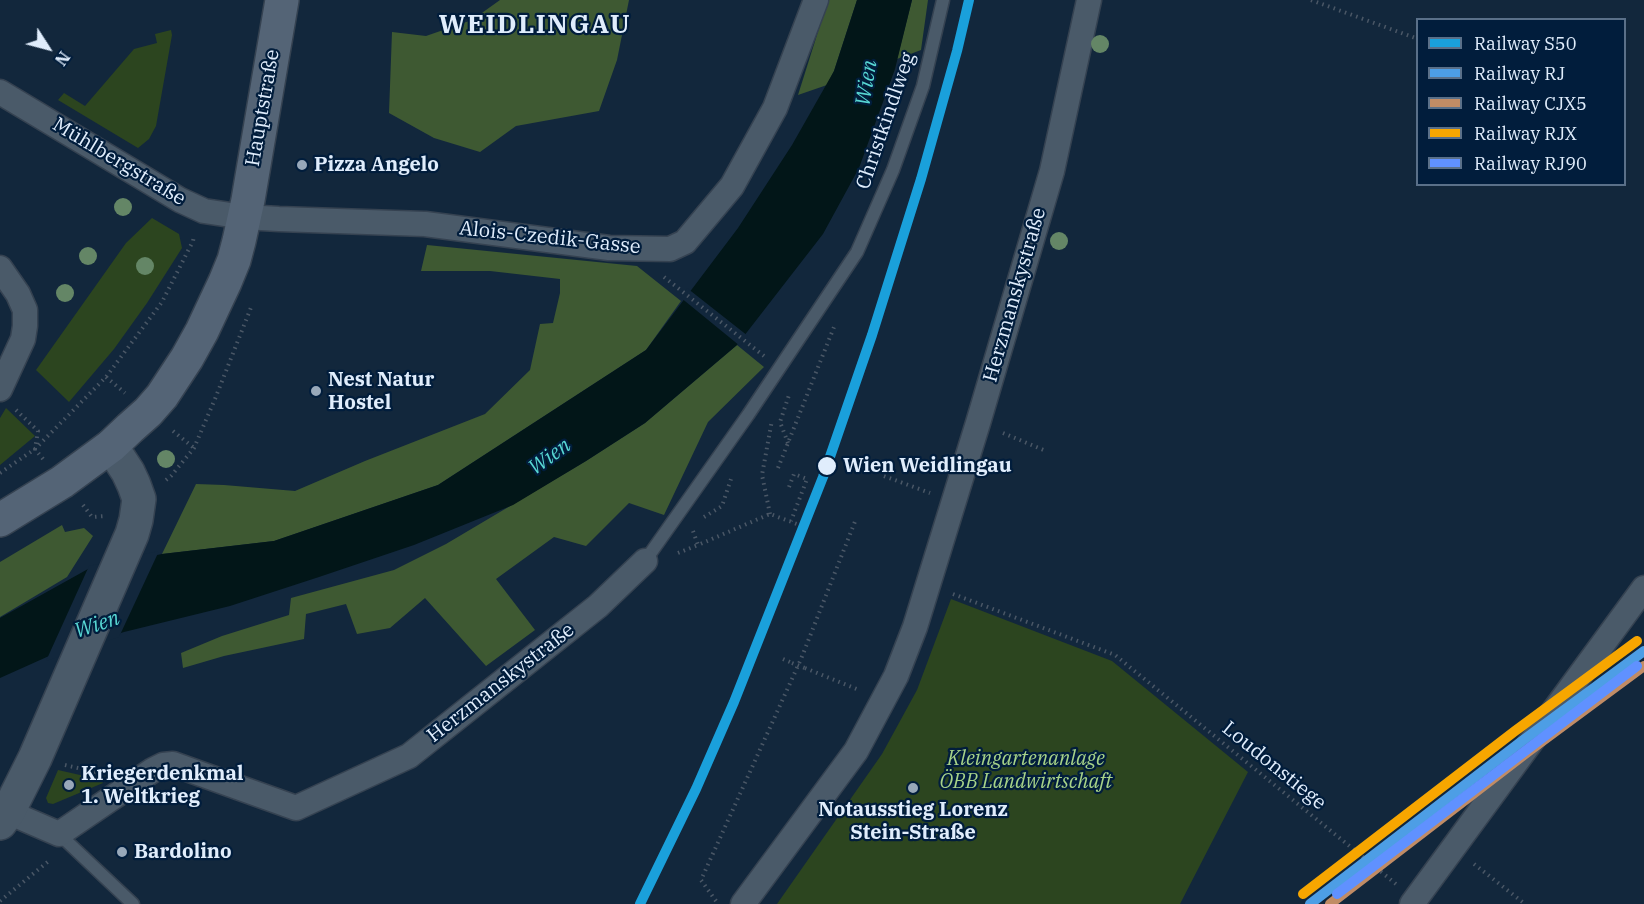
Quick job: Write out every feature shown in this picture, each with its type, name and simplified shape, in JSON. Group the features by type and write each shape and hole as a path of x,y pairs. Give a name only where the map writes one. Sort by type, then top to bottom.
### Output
{"main road":[{"name":"Hauptstraße","path":"0,520 62,482 111,446 148,412 187,358 213,311 234,260 244,217 282,0"},
{"path":"4,817 35,758 132,534 139,499 128,472 111,446"}],"street":[{"name":"Alois-Czedik-Gasse","path":"244,217 425,224 609,248 670,249 685,242 732,186 776,108 816,0"},
{"name":"Herzmanskystraße","path":"743,904 856,751 896,676 915,627 937,590 975,434 1052,171 1089,0"},
{"name":"Mühlbergstraße","path":"0,92 180,200 204,211 244,217"},
{"path":"0,268 18,294 25,310 25,326 22,339 0,389"},
{"name":"Herzmanskystraße","path":"56,846 134,782 163,765 173,764 296,808 409,756 598,606 645,561"},
{"path":"1413,902 1644,588"},
{"path":"4,817 56,846"}],"lane":[{"name":"Christkindlweg","path":"857,252 893,170 923,86 943,0"},
{"name":"Herzmanskystraße","path":"645,561 748,415 857,252"},
{"path":"56,846 133,904"}],"path":[{"path":"1311,0 1416,38"},
{"path":"0,473 35,449 106,377 162,302 193,241 195,207"},
{"path":"658,272 765,357"},
{"path":"165,481 194,447 252,303"},
{"path":"778,468 838,317"},
{"path":"15,409 38,431 35,449"},
{"path":"770,514 762,475 774,412"},
{"path":"780,422 788,443"},
{"path":"997,430 1046,451"},
{"path":"698,545 692,532 696,521 722,507 735,466"},
{"path":"789,487 794,474 807,479 791,521"},
{"path":"884,476 937,495"},
{"path":"676,554 770,514 797,524"},
{"path":"718,904 701,880 801,658 856,519"},
{"name":"Loudonstiege","path":"937,590 1115,655 1413,902"},
{"path":"783,659 805,668"},
{"path":"0,901 56,846"},
{"path":"1454,848 1525,904"}],"green space":[{"path":"500,0 629,0 617,60 599,111 516,126 480,152 434,138 389,113 392,32 426,36 472,20"},
{"path":"828,0 857,0 834,71 827,85 798,95"},
{"path":"912,0 928,0 921,50 897,59"},
{"path":"171,30 156,126 149,139 138,148 58,100 64,93 85,106 134,49 157,43 155,34"},
{"path":"152,218 179,234 182,248 114,349 69,402 36,370 126,243"},
{"path":"427,245 637,266 681,301 646,350 438,485 274,541 162,554 196,484 295,491 485,414 530,370 540,324 553,323 560,293 560,279 490,271 421,271"},
{"path":"737,345 764,367 708,422 664,515 629,503 586,546 554,537 496,579 535,630 486,666 425,598 390,628 357,634 346,604 306,614 304,639 224,656 183,668 181,653 222,636 289,615 291,598 394,570 446,544 586,461 645,423"},
{"path":"6,408 35,436 0,465 0,418"},
{"path":"62,525 65,532 84,528 93,536 67,577 0,617 0,562"},
{"name":"Kleingartenanlage ÖBB Landwirtschaft","path":"951,599 1112,661 1248,772 1180,904 777,904 882,754 917,690"},
{"path":"58,770 102,780 103,783 53,804 48,803 46,798"}],"water":[{"name":"Wien","path":"857,0 912,0 895,69 859,168 823,234 737,345 645,423 513,505 414,545 230,606 124,632 49,656 0,678 0,618 88,569 162,554 274,541 438,485 646,350 738,228 792,145 834,71"}],"pier":[{"path":"687,288 748,336 740,346 680,297"},
{"path":"159,551 119,637 46,661 89,566"}],"rail line":[{"name":"S50","path":"640,904 696,789 734,702 823,477 872,335 921,179 969,0"},
{"name":"RJX","path":"1303,894 1515,731 1637,641"},
{"name":"RJ","path":"1310,904 1522,741 1644,651"},
{"name":"RJ90","path":"1337,894 1637,666"},
{"name":"CJX5","path":"1330,904 1644,666"}],"place":[{"name":"Pizza Angelo","path":"302,165"},
{"name":"Nest Natur Hostel","path":"316,391"},
{"name":"Wien Weidlingau","path":"827,466"},
{"name":"Kriegerdenkmal 1. Weltkrieg","path":"69,785"},
{"name":"Notausstieg Lorenz Stein-Straße","path":"913,788"},
{"name":"Bardolino","path":"122,852"}],"district":[{"name":"WEIDLINGAU","path":"535,25"}]}
